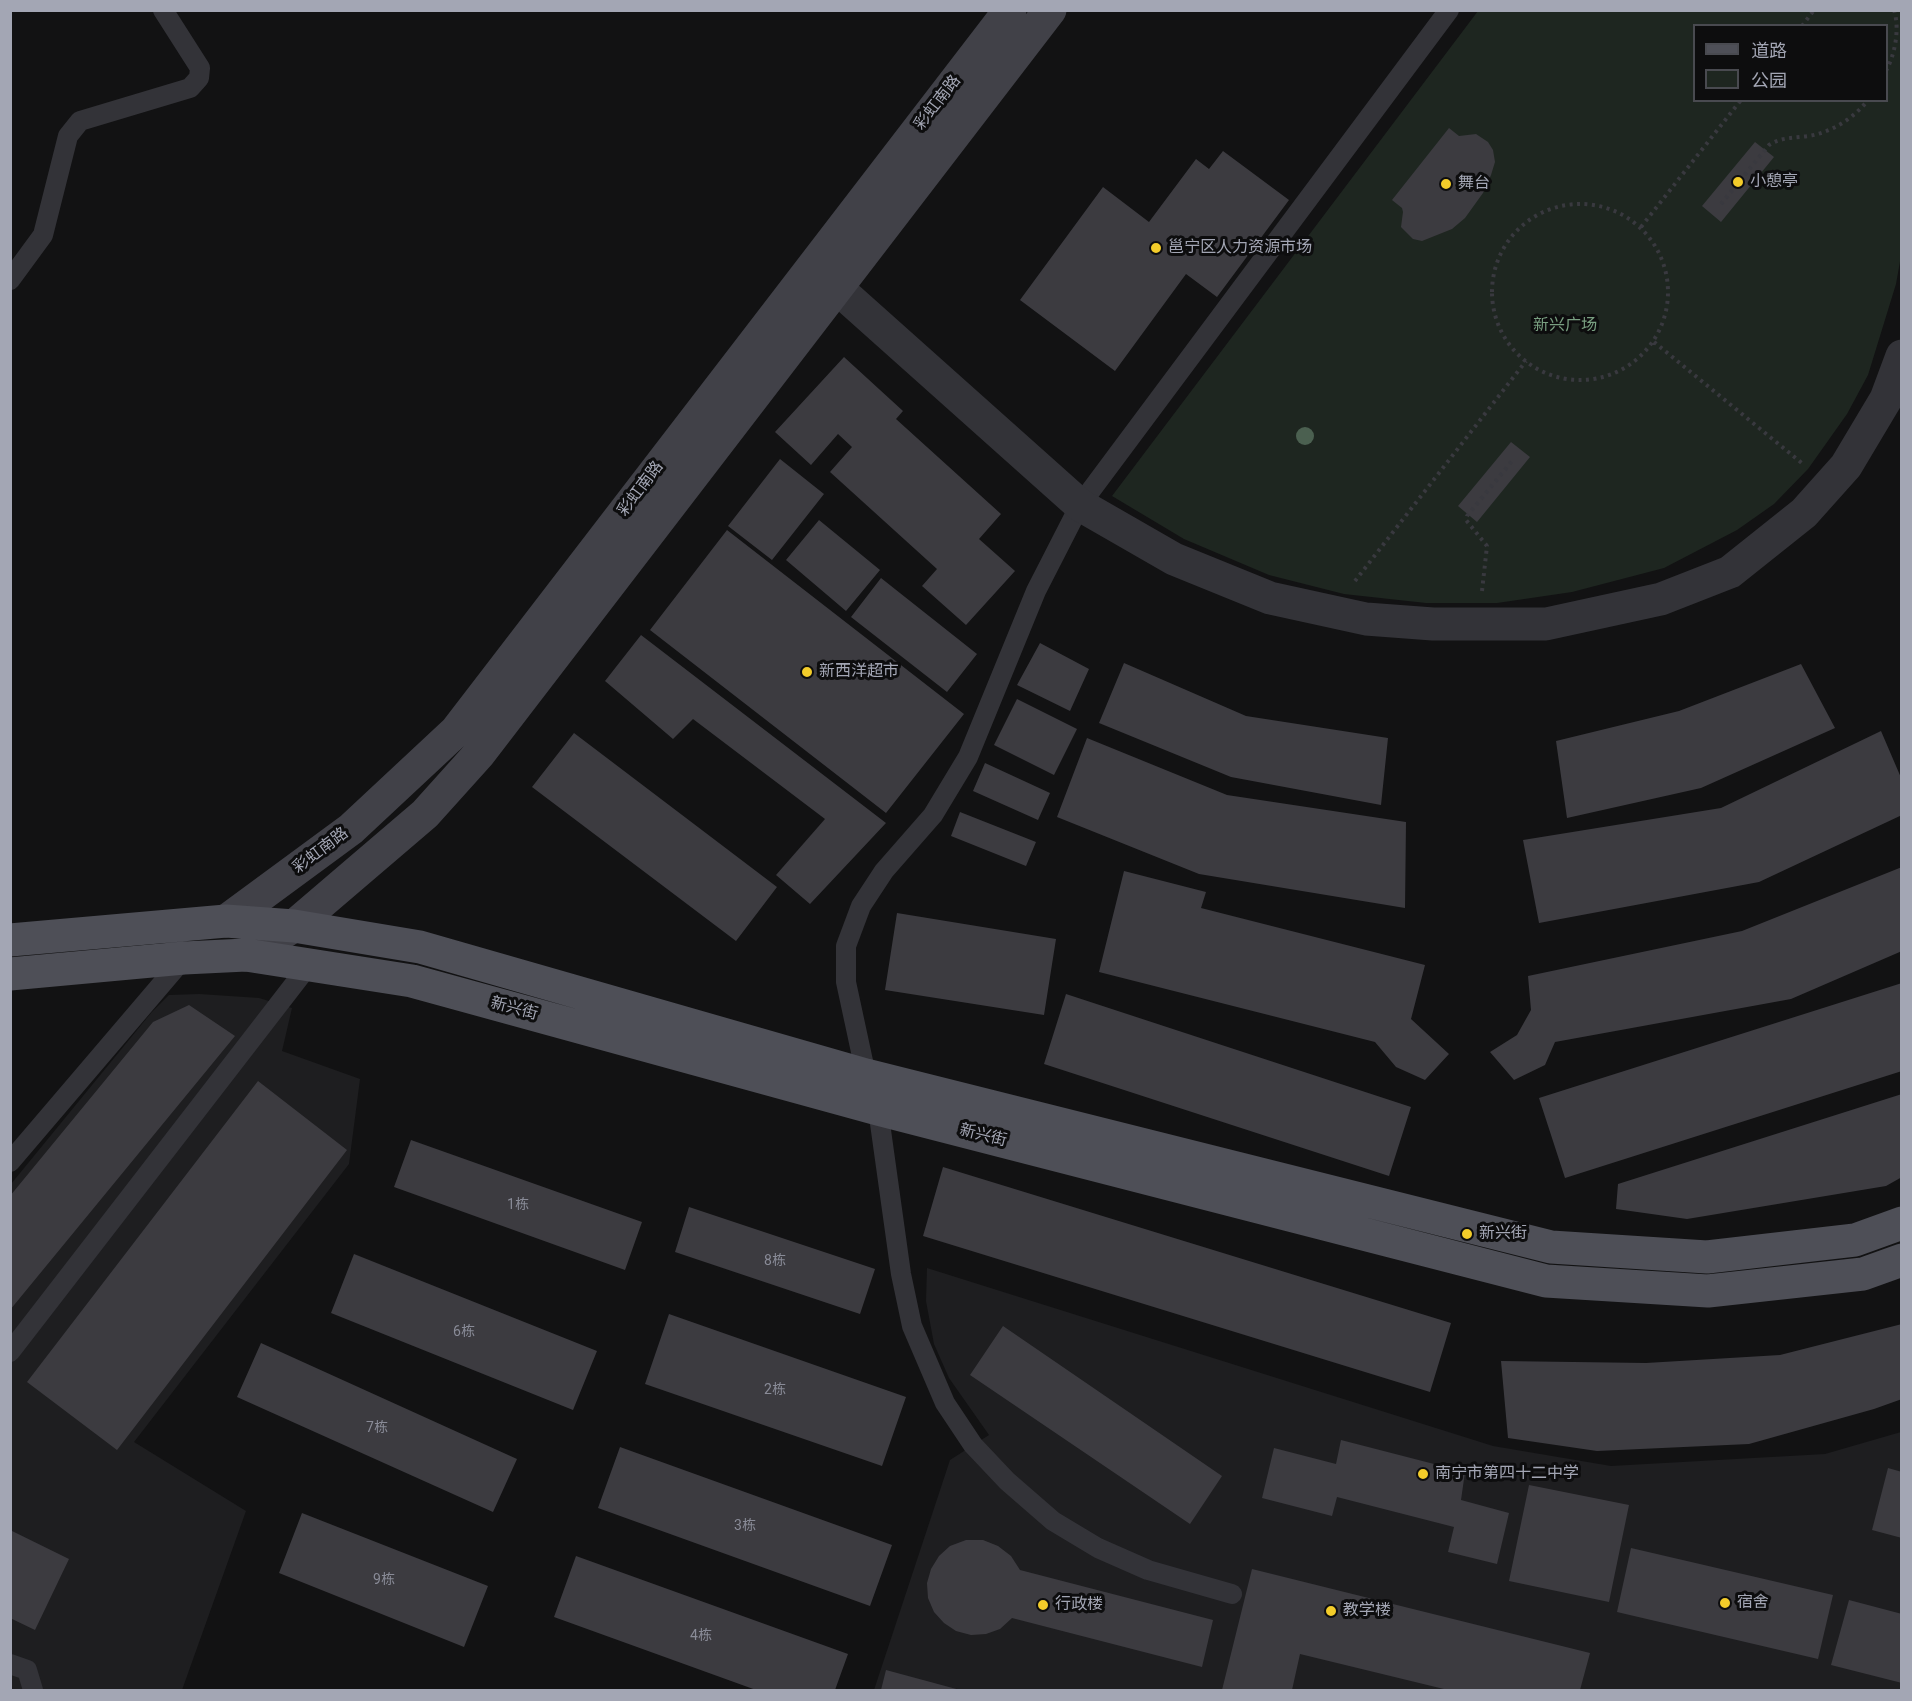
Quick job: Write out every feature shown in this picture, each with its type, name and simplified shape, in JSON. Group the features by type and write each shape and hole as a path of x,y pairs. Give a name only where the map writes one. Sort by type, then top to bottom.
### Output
{"main road":[{"path":"10,940 226,921 294,926"},
{"name":"新兴街","path":"294,926 420,947 866,1075 1551,1247 1707,1257 1855,1240 1902,1223"},
{"name":"新兴街","path":"246,955 412,981 878,1109 1546,1281 1708,1291 1863,1274 1902,1260"},
{"name":"彩虹南路","path":"10,974 184,958 246,955"}],"street":[{"name":"彩虹南路","path":"226,921 351,829 456,731 1010,10"},
{"name":"彩虹南路","path":"246,955 294,926 424,814 479,754 1050,10"},
{"path":"837,288 1080,506 1174,559 1270,598 1366,619 1433,624 1546,624 1661,599 1730,572 1804,513 1846,466 1886,399 1902,356"}],"lane":[{"path":"10,280 43,235 68,136 80,121 190,88 199,78 200,68 163,10"},
{"path":"1232,1594 1148,1570 1098,1548 1046,1514 1007,1481 974,1445 945,1403 912,1326 901,1274 878,1109 866,1075 846,981 846,946 861,906 884,871 933,814 968,757 1036,591 1080,506 1449,10"},
{"path":"10,1162 184,958"},
{"path":"10,1352 309,965"},
{"path":"10,1664 27,1670 33,1690"}],"path":[{"path":"1804,24 1814,10"},
{"path":"1888,69 1896,37 1894,10"},
{"path":"1641,227 1739,102"},
{"path":"1721,204 1769,145 1777,139 1811,136 1840,125 1866,102"},
{"path":"1571,203 1596,205 1620,213 1641,227 1656,247 1666,270 1669,295 1665,320 1654,342 1637,360 1615,374 1591,380 1568,379 1545,373 1526,361 1510,345 1498,325 1492,302 1493,279 1498,257 1510,237 1526,221 1546,210 1571,203"},
{"path":"1654,342 1808,469"},
{"path":"1352,585 1526,361"},
{"path":"1476,624 1487,546 1466,520 1513,460"}],"shaded area":[{"path":"199,994 259,998 292,1008 282,1051 360,1079 349,1164 134,1442 246,1511 182,1690 11,1690 11,1184 151,1013 169,995"},
{"name":"南宁市第四十二中学","path":"927,1268 1493,1446 1611,1466 1825,1454 1901,1432 1901,1690 874,1690 950,1460 989,1435 949,1378 934,1344 926,1301"}],"green space":[{"name":"新兴广场","path":"1478,11 1901,11 1901,256 1896,284 1868,375 1847,414 1808,469 1774,504 1737,530 1664,568 1572,592 1497,603 1426,603 1344,594 1269,575 1184,539 1112,496"}],"building":[{"name":"舞台","path":"1449,128 1459,136 1476,134 1488,142 1493,150 1495,162 1491,175 1483,193 1465,218 1452,229 1422,241 1413,239 1401,227 1402,208 1392,200"},
{"name":"小憩亭","path":"1755,142 1774,157 1721,222 1702,206"},
{"name":"邕宁区人力资源市场","path":"1223,151 1289,200 1217,297 1186,274 1115,371 1020,300 1103,187 1149,222 1196,159 1209,169"},
{"path":"844,357 903,411 896,419 1001,514 979,539 1015,571 966,625 922,586 937,569 830,472 852,447 838,434 811,465 775,432"},
{"path":"1511,442 1530,457 1477,522 1458,506"},
{"path":"780,459 824,494 772,560 728,526"},
{"path":"819,520 880,570 846,611 786,560"},
{"name":"新西洋超市","path":"727,530 964,714 886,813 650,630"},
{"path":"881,578 977,654 947,692 851,617"},
{"path":"641,635 886,823 810,904 776,875 825,819 693,719 673,739 605,681"},
{"path":"1040,643 1089,669 1070,711 1017,685"},
{"path":"1124,663 1246,716 1388,738 1381,805 1231,777 1099,723"},
{"path":"1801,664 1835,728 1701,788 1567,818 1556,741 1679,711"},
{"path":"1017,699 1077,729 1054,775 994,745"},
{"path":"1881,731 1902,780 1902,815 1759,882 1539,923 1523,840 1721,808"},
{"path":"574,733 777,887 736,941 532,787"},
{"path":"1087,738 1227,795 1406,822 1405,908 1199,874 1057,817"},
{"path":"985,763 1050,793 1038,820 973,791"},
{"path":"960,812 1036,842 1026,866 951,836"},
{"path":"1902,867 1902,951 1791,999 1555,1042 1545,1065 1514,1080 1490,1052 1517,1035 1531,1010 1528,976 1742,931"},
{"path":"1124,871 1206,892 1201,908 1425,965 1411,1019 1449,1054 1425,1080 1396,1067 1375,1042 1099,972"},
{"path":"897,913 1056,939 1044,1015 885,990"},
{"path":"1902,983 1902,1071 1565,1178 1539,1098"},
{"path":"1066,994 1411,1107 1389,1176 1044,1064"},
{"path":"189,1005 235,1036 10,1310 10,1196 153,1022"},
{"path":"258,1081 347,1150 117,1450 27,1382"},
{"path":"1902,1094 1902,1177 1886,1186 1687,1219 1616,1209 1618,1184"},
{"path":"411,1140 642,1222 625,1270 394,1187"},
{"path":"943,1167 1451,1323 1430,1392 923,1236"},
{"path":"689,1207 875,1269 860,1314 675,1252"},
{"path":"354,1254 597,1351 573,1410 331,1313"},
{"path":"669,1314 906,1397 882,1466 645,1384"},
{"path":"1902,1324 1902,1399 1874,1409 1749,1444 1597,1451 1508,1438 1501,1361 1646,1363 1780,1355"},
{"path":"1003,1326 1222,1476 1190,1524 970,1375"},
{"path":"261,1343 517,1459 493,1512 237,1397"},
{"path":"1341,1440 1465,1472 1461,1500 1509,1513 1497,1564 1448,1552 1454,1527 1337,1497 1332,1516 1262,1498 1274,1448 1336,1464"},
{"path":"620,1447 892,1545 870,1606 598,1508"},
{"path":"1888,1468 1902,1472 1902,1538 1872,1530"},
{"path":"1529,1485 1629,1505 1609,1602 1509,1581"},
{"path":"302,1513 488,1586 464,1647 279,1573"},
{"path":"10,1530 69,1559 35,1630 10,1618"},
{"name":"行政楼","path":"966,1540 983,1540 998,1546 1011,1556 1020,1570 1213,1620 1202,1667 1012,1618 1000,1629 986,1634 971,1635 956,1631 934,1612 928,1598 927,1583 931,1569 939,1556 950,1546"},
{"name":"宿舍","path":"1631,1548 1833,1595 1818,1659 1617,1612"},
{"path":"576,1556 848,1654 835,1690 756,1690 554,1617"},
{"name":"教学楼","path":"1252,1569 1590,1653 1580,1690 1448,1690 1300,1654 1292,1690 1222,1690"},
{"path":"1849,1600 1902,1614 1902,1683 1831,1665"},
{"path":"886,1670 960,1690 881,1690"}],"place":[{"name":"小憩亭","path":"1738,182"},
{"name":"舞台","path":"1446,184"},
{"name":"邕宁区人力资源市场","path":"1156,248"},
{"name":"新西洋超市","path":"807,672"},
{"name":"新兴街","path":"1467,1234"},
{"name":"南宁市第四十二中学","path":"1423,1474"},
{"name":"宿舍","path":"1725,1603"},
{"name":"行政楼","path":"1043,1605"},
{"name":"教学楼","path":"1331,1611"}]}
